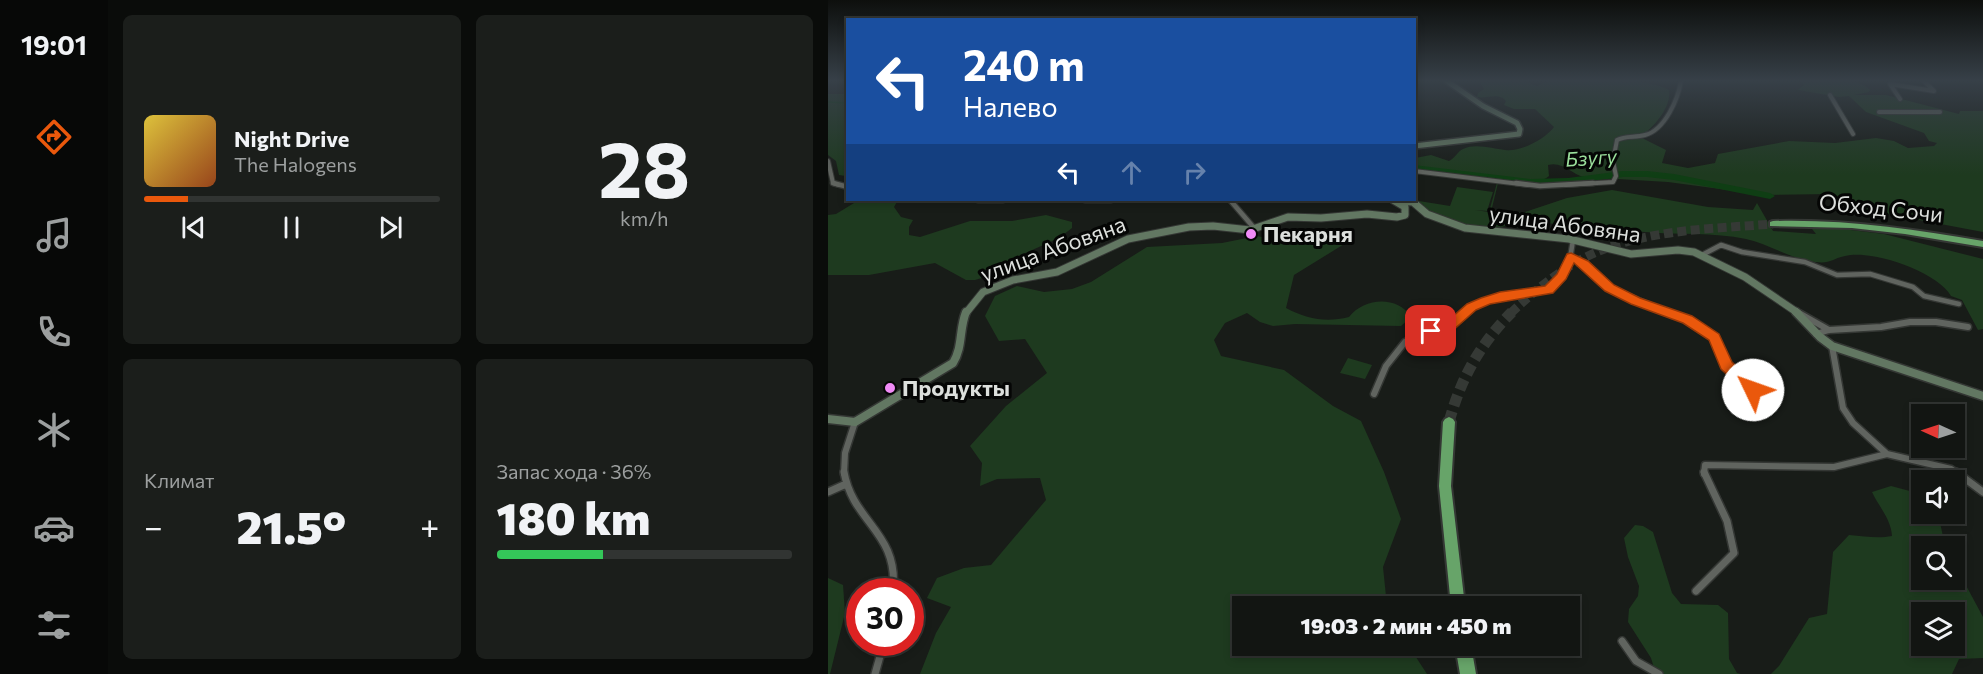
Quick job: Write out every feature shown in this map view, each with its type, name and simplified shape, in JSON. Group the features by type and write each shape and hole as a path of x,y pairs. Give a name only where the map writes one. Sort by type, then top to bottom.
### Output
{"highway":[{"name":"Обход Сочи","path":"1773,224 1816,222 1855,224 1983,243"},
{"path":"1449,422 1444,486 1457,596"},
{"path":"1465,656 1468,674"}],"street":[{"path":"1416,146 1519,134 1520,129 1517,123 1496,112"},
{"path":"1416,171 1540,186 1613,182 1617,140 1622,137 1645,135 1655,130 1666,112"},
{"path":"1840,112 1853,134"},
{"path":"828,161 833,183 846,186"},
{"path":"1231,201 1255,229"},
{"name":"улица Абовяна","path":"855,422 953,363 958,355 960,328 966,312 982,292 993,286 1057,272 1128,239 1189,227 1213,226 1245,231 1288,217 1321,218 1360,214 1400,217 1405,215 1406,210 1396,201"},
{"name":"улица Абовяна","path":"1411,201 1428,216 1449,224 1573,240 1612,252 1646,254 1673,249 1702,255 1793,309 1814,334 1832,346 1983,396"},
{"path":"1374,394 1381,370 1390,357 1409,340 1421,333 1446,329 1471,307 1486,301 1500,296 1548,290 1562,276 1571,257 1573,240"},
{"path":"1702,255 1721,246 1742,252 1804,262 1837,275 1870,274 1912,287 1924,296 1959,304"},
{"path":"1571,257 1584,264 1610,288 1636,301 1687,320 1715,337 1726,365 1767,402"},
{"path":"1793,309 1829,330"},
{"path":"1814,334 1829,330 1881,327 1910,322 1936,322 1968,327"},
{"path":"1832,346 1843,408 1853,423 1887,454"},
{"path":"828,419 855,422 844,455 846,484 859,512 876,532 892,559 893,578"},
{"path":"1696,591 1734,553 1727,520 1704,474 1705,465 1757,464 1834,467 1887,454 1951,469 1983,492"},
{"path":"828,492 846,484"},
{"path":"1622,640 1629,655 1638,664 1659,674"},
{"path":"875,674 880,656"}],"green space":[{"path":"828,112 846,112 846,176 839,175 836,161 828,155"},
{"path":"1539,112 1663,112 1656,123 1640,137 1666,150 1662,163 1688,168 1715,163 1718,154 1789,141 1835,143 1876,138 1894,141 1908,148 1934,146 1937,143 1929,141 1924,133 1867,112 1983,112 1983,232 1882,213 1835,200 1836,198 1831,194 1765,195 1668,182 1584,177 1563,166 1553,164 1548,165 1549,176 1539,181 1499,179 1491,212 1506,214 1525,212 1567,198 1612,190 1708,207 1753,210 1757,203 1773,231 1816,234 1809,225 1884,234 1983,259 1983,329 1978,330 1962,300 1951,296 1944,287 1919,271 1887,259 1857,255 1845,256 1828,262 1815,262 1797,258 1755,241 1709,234 1603,230 1519,220 1501,227 1490,228 1467,225 1432,214 1419,201 1450,206 1457,187 1493,192 1487,211 1475,210 1489,212 1498,179 1416,170 1416,158 1431,155 1449,161 1461,150 1473,146 1505,150 1518,149 1539,140 1554,127"},
{"path":"857,201 897,201 894,207 901,217 913,220 909,227 909,235 920,237 970,221 1012,221 1046,215 1072,222 1072,228 1059,238 1010,260 995,274 975,280 966,280 935,263 869,275 828,275 828,215 836,214"},
{"path":"1345,233 1354,238 1294,275 1286,308 1301,315 1332,320 1349,317 1363,306 1372,303 1389,302 1398,305 1411,317 1401,326 1295,324 1273,326 1260,322 1247,313 1225,323 1214,340 1221,356 1284,370 1333,406 1361,421 1384,472 1401,519 1383,567 1386,596 1232,596 1232,656 1415,656 1427,674 920,674 936,633 951,607 927,598 937,578 964,568 991,565 1046,500 1040,478 997,479 980,486 982,463 970,446 1006,406 1047,373 1025,339 999,341 985,316 995,296 1017,286 1044,292 1072,289 1091,282 1147,247 1222,243 1257,236 1276,240 1321,238"},
{"path":"1348,358 1372,365 1365,379 1340,373"},
{"path":"1891,486 1911,491 1911,524 1940,524 1943,536 1911,536 1911,590 1965,590 1965,584 1983,617 1983,658 1959,659 1952,674 1771,674 1779,666 1809,618 1827,614 1833,552 1849,535 1892,536 1887,519 1872,492"},
{"path":"1635,525 1643,526 1653,532 1672,593 1681,604 1718,605 1728,613 1729,659 1737,673 1741,674 1656,674 1651,658 1628,622 1629,609 1638,596 1639,586 1628,557 1624,538"},
{"path":"828,578 843,585 845,613 830,674 828,674"}],"waterway":[{"name":"Бзугу","path":"1416,168 1530,182 1647,174 1674,177 1770,196"}],"tunnel":[{"path":"1512,313 1536,290 1564,270 1606,248 1677,232 1773,224"},
{"path":"1449,422 1459,391 1473,362 1490,336 1512,313"}],"place":[{"name":"Пекарня","path":"1251,234"},
{"name":"Продукты","path":"890,388"}],"route":[{"path":"1431,331 1446,329 1471,307 1500,296 1548,290 1562,276 1571,257 1584,264 1610,288 1652,308 1687,320 1715,337 1726,365 1753,390"}]}
